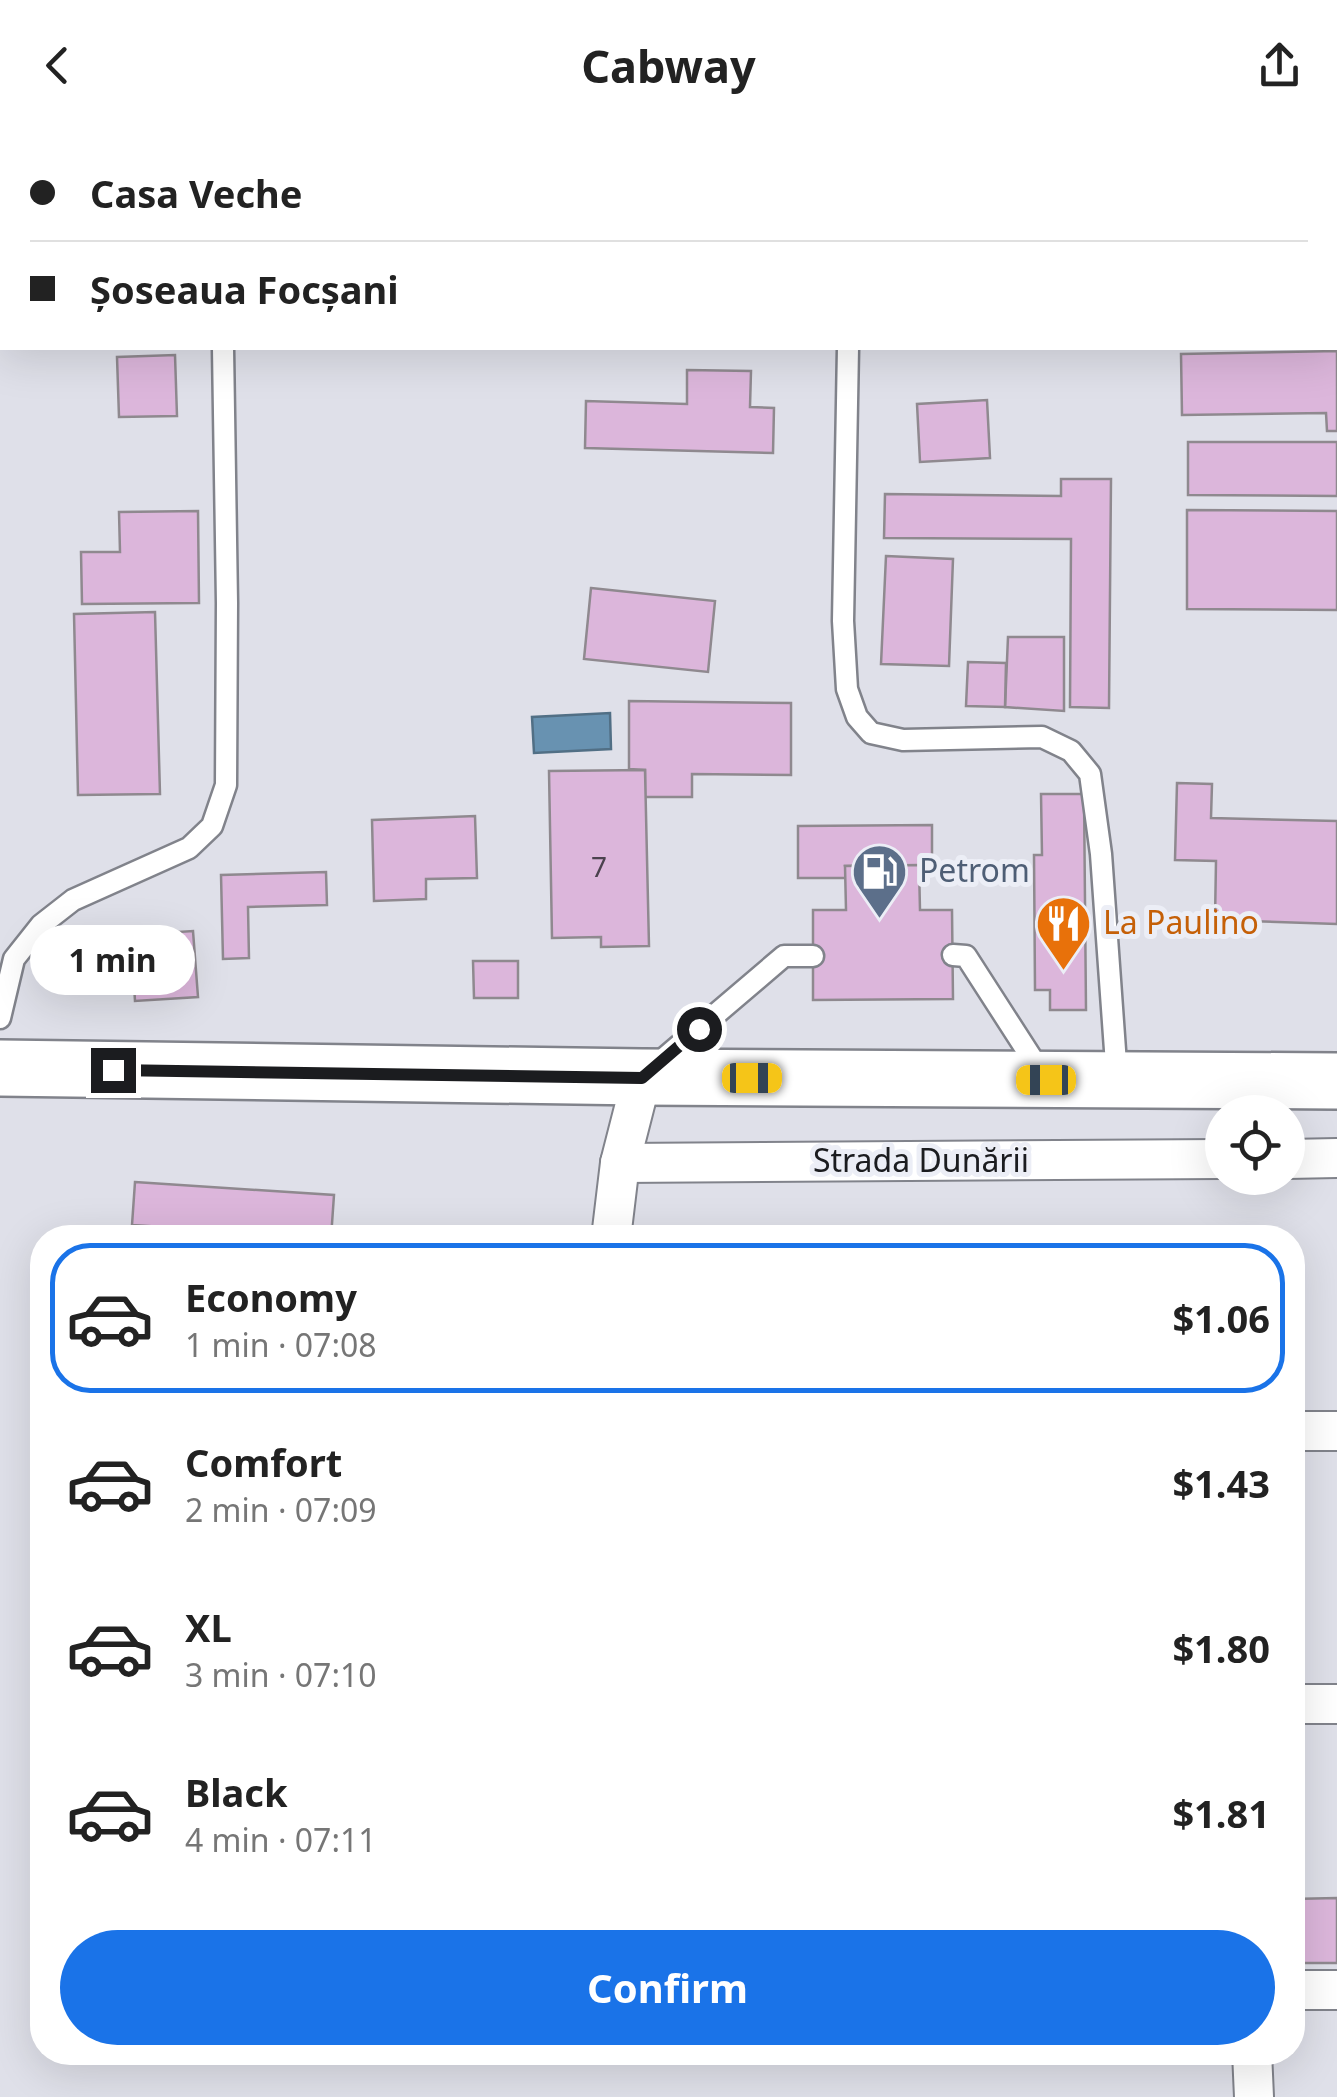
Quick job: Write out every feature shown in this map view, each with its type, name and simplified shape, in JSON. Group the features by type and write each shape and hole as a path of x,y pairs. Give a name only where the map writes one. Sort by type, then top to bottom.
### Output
{"main road":[{"path":"0,1068 642,1078 1337,1082"}],"street":[{"path":"613,1225 620,1163 642,1078"},
{"path":"1305,1159 1337,1158"},
{"name":"Strada Dunării","path":"620,1163 1205,1159"},
{"path":"1305,1431 1337,1431"},
{"path":"1305,1704 1337,1704"},
{"path":"1305,1990 1337,1990"},
{"path":"1253,2065 1254,2097"}],"lane":[{"path":"0,1018 14,959 41,925 73,900 188,848 212,826 226,785 223,350"},
{"path":"848,350 843,621 847,688 857,718 870,733 904,740 1042,738 1071,751 1090,774 1101,854 1117,1080"},
{"path":"642,1078 784,956 813,956"},
{"path":"953,956 966,956 1046,1080"}],"water":[{"path":"610,713 611,749 534,753 532,717"}],"building":[{"path":"1337,351 1337,431 1327,431 1326,413 1182,415 1181,354"},
{"path":"175,355 177,416 119,417 117,357"},
{"path":"687,370 751,371 750,407 774,408 773,453 585,448 586,401 687,404"},
{"path":"987,400 990,458 920,462 917,404"},
{"path":"1188,442 1337,442 1337,496 1188,495"},
{"path":"1061,479 1111,479 1109,708 1070,707 1071,539 884,538 885,494 1061,496"},
{"path":"1187,510 1337,511 1337,610 1187,609"},
{"path":"198,511 199,603 82,604 81,552 120,552 119,512"},
{"path":"886,556 953,559 949,666 881,664"},
{"path":"591,588 715,601 708,672 584,659"},
{"path":"155,612 160,794 78,795 74,614"},
{"path":"1008,637 1064,637 1064,711 1005,707"},
{"path":"968,662 1006,663 1005,707 966,706"},
{"path":"629,701 791,703 791,775 692,774 692,797 645,797 645,770 629,769"},
{"path":"645,770 649,946 601,947 601,937 552,938 549,771"},
{"path":"1177,783 1212,784 1211,818 1337,821 1337,924 1215,920 1216,861 1175,860"},
{"path":"1041,794 1084,794 1086,1010 1050,1010 1050,990 1035,990 1034,855 1042,855"},
{"path":"475,816 477,878 426,879 426,899 374,901 372,820"},
{"path":"932,825 932,865 845,866 847,878 798,878 798,826"},
{"path":"919,865 920,910 952,910 953,999 813,1000 813,910 846,910 845,866"},
{"path":"326,872 327,905 248,907 249,958 223,959 221,875"},
{"path":"193,931 198,997 135,1001 131,935"},
{"path":"473,961 518,961 518,998 474,998"},
{"path":"135,1182 334,1195 332,1225 132,1225"},
{"path":"1337,1898 1337,1963 1305,1963 1305,1899"}],"place":[{"name":"Petrom","path":"880,920"},
{"name":"La Paulino","path":"1064,972"}],"route":[{"path":"113,1070 642,1078 699,1029"}]}
